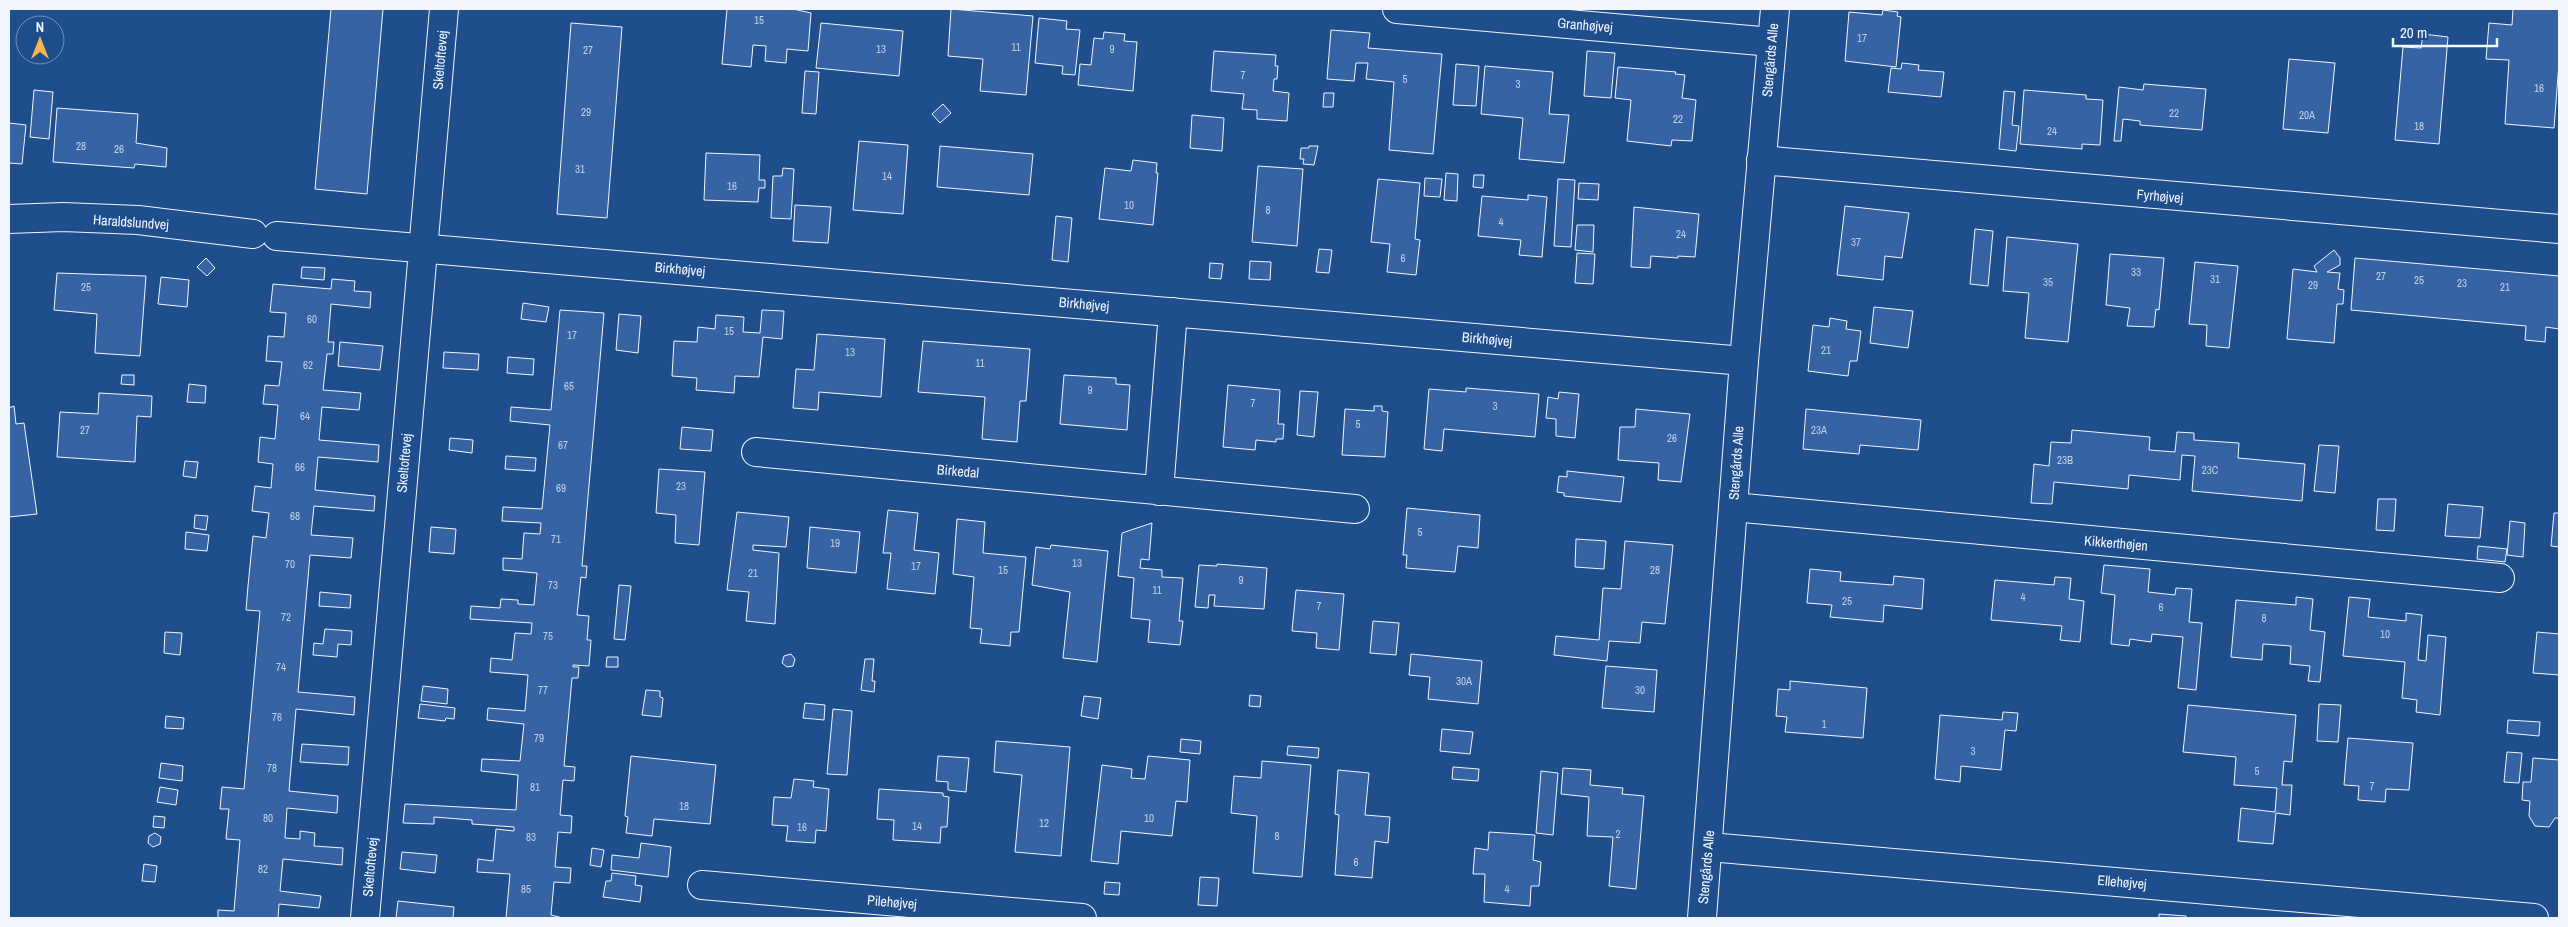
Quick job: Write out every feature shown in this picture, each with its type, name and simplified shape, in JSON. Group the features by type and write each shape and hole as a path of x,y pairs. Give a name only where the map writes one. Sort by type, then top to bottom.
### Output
{"street":[{"name":"Skeltoftevej","path":"365,918 444,9"},
{"name":"Granhøjvej","path":"1397,9 1772,42"},
{"name":"Stengårds Alle","path":"1702,918 1709,847 1744,361 1774,9"},
{"name":"Fyrhøjvej","path":"1761,160 2559,229"},
{"name":"Haraldslundvej","path":"9,219 63,217 138,220 265,235 423,247"},
{"name":"Birkhøjvej","path":"423,247 1744,361"},
{"path":"1159,490 1173,312"},
{"name":"Birkedal","path":"756,452 1355,510"},
{"name":"Kikkerthøjen","path":"1733,507 2500,578"},
{"name":"Ellehøjvej","path":"1709,847 2534,918"},
{"name":"Pilehøjvej","path":"702,885 1082,918"}],"building":[{"path":"331,9 383,9 367,194 315,189"},
{"path":"727,9 793,9 811,13 808,51 787,49 786,63 765,61 766,46 753,45 751,67 722,64"},
{"path":"951,9 1033,16 1026,95 980,91 983,59 948,56"},
{"path":"2513,9 2559,9 2559,63 2554,128 2505,124 2509,60 2486,59 2489,23 2512,25"},
{"path":"1883,10 1898,12 1897,16 1901,17 1896,67 1845,61 1849,12 1882,15"},
{"path":"1039,18 1067,21 1066,29 1080,30 1075,75 1062,74 1063,66 1035,63"},
{"path":"571,23 622,27 607,218 557,214"},
{"path":"821,23 903,31 899,76 816,68"},
{"path":"1331,30 1370,33 1368,48 1442,54 1433,154 1389,150 1394,82 1366,79 1368,63 1356,63 1354,81 1327,79"},
{"path":"1104,32 1125,34 1124,41 1137,42 1133,91 1078,85 1080,64 1091,65 1094,38 1103,39"},
{"path":"2423,34 2448,37 2439,144 2395,140 2403,47 2421,48"},
{"path":"1214,51 1276,55 1275,66 1278,66 1277,79 1274,79 1273,91 1289,93 1287,121 1257,119 1257,110 1242,109 1244,94 1211,91"},
{"path":"1587,51 1615,53 1611,98 1584,96"},
{"path":"2289,59 2335,63 2328,133 2283,129"},
{"path":"1902,63 1919,65 1918,70 1944,72 1941,97 1888,92 1891,68 1901,69"},
{"path":"1456,64 1479,66 1476,106 1453,105"},
{"path":"1485,66 1553,72 1549,114 1569,115 1564,163 1519,159 1523,118 1481,114"},
{"path":"1618,67 1676,72 1675,74 1685,75 1682,98 1696,100 1692,141 1672,140 1671,146 1627,141 1631,100 1615,98"},
{"path":"805,71 819,72 816,114 802,113"},
{"path":"2144,84 2206,89 2202,130 2140,125 2140,121 2123,119 2121,141 2114,141 2119,87 2143,90"},
{"path":"34,90 53,92 49,139 30,137"},
{"path":"2024,90 2086,95 2086,99 2103,100 2100,145 2082,144 2082,149 2020,144"},
{"path":"2004,91 2015,92 2012,125 2019,126 2016,151 1999,149"},
{"path":"1324,93 1334,93 1333,107 1323,107"},
{"path":"943,104 951,113 940,123 932,114"},
{"path":"57,108 138,114 136,143 167,148 166,167 135,164 134,168 53,162"},
{"path":"1192,115 1224,118 1222,151 1190,148"},
{"path":"9,123 26,125 22,164 9,163"},
{"path":"859,141 908,145 903,214 853,210"},
{"path":"940,146 1033,154 1029,195 937,187"},
{"path":"1309,146 1318,146 1314,165 1303,164 1304,159 1300,159 1301,148 1309,148"},
{"path":"706,153 760,155 759,180 765,180 765,188 759,188 758,202 704,200"},
{"path":"1133,160 1157,163 1156,173 1158,173 1153,225 1099,219 1105,168 1131,171"},
{"path":"1258,166 1303,169 1297,246 1252,242"},
{"path":"783,168 794,169 791,219 771,218 773,176 782,176"},
{"path":"1446,173 1458,174 1457,201 1444,200"},
{"path":"1474,175 1484,175 1483,188 1473,187"},
{"path":"1425,178 1442,179 1440,197 1424,196"},
{"path":"1378,179 1420,183 1415,239 1420,240 1416,275 1387,272 1390,244 1371,242"},
{"path":"1558,179 1575,180 1571,247 1554,246"},
{"path":"1579,183 1599,184 1598,200 1578,199"},
{"path":"1528,195 1547,197 1542,257 1519,255 1521,240 1478,236 1482,196 1528,200"},
{"path":"795,205 831,207 828,243 793,241"},
{"path":"1845,206 1909,213 1902,258 1885,256 1883,280 1837,275"},
{"path":"1634,207 1699,214 1695,257 1651,256 1650,268 1631,267"},
{"path":"1056,216 1072,218 1068,262 1052,260"},
{"path":"1577,225 1594,225 1593,252 1575,250"},
{"path":"1975,229 1993,231 1988,286 1970,284"},
{"path":"2007,237 2078,244 2068,342 2025,338 2029,293 2003,291"},
{"path":"1319,249 1332,250 1329,273 1316,272"},
{"path":"2334,250 2340,258 2340,265 2327,272 2340,273 2338,289 2344,290 2343,304 2337,304 2334,343 2287,339 2293,269 2317,272 2314,266"},
{"path":"1577,253 1595,254 1593,284 1575,283"},
{"path":"2110,254 2164,258 2159,310 2156,309 2154,327 2127,326 2130,308 2106,305"},
{"path":"206,258 215,268 207,276 197,267"},
{"path":"2355,258 2559,276 2559,329 2546,327 2545,342 2525,340 2526,326 2351,310"},
{"path":"1250,261 1271,262 1270,280 1249,279"},
{"path":"2195,262 2238,266 2229,348 2206,346 2207,325 2189,324"},
{"path":"1210,263 1223,264 1221,279 1209,278"},
{"path":"302,267 325,268 324,280 301,278"},
{"path":"57,273 146,276 140,356 95,353 97,314 54,310"},
{"path":"161,277 189,280 187,307 158,304"},
{"path":"332,279 355,281 354,291 371,292 370,308 331,304 328,342 334,342 333,354 327,354 323,390 361,393 359,410 322,407 319,440 379,445 378,462 318,457 315,490 375,496 374,511 314,506 311,535 353,538 351,558 310,555 298,692 355,697 354,715 296,709 289,791 338,796 337,813 287,808 285,838 300,839 300,831 315,833 314,846 343,848 342,865 283,859 280,891 321,896 319,908 279,904 278,918 218,918 218,910 234,911 240,840 226,839 229,809 220,809 222,787 244,789 260,611 246,610 248,586 253,536 266,538 269,513 252,511 255,486 271,488 273,464 258,462 260,437 275,439 278,405 263,404 265,385 279,386 282,362 266,361 268,336 284,337 286,313 270,312 273,284 331,289"},
{"path":"523,303 549,307 546,322 521,319"},
{"path":"1874,307 1913,311 1908,348 1870,343"},
{"path":"560,310 604,313 582,566 587,566 586,578 581,577 577,615 589,616 587,640 591,640 589,666 573,665 573,667 579,667 578,678 572,678 564,766 575,767 574,781 563,780 560,815 572,816 571,833 558,832 555,867 571,868 570,883 554,882 551,915 563,918 506,918 510,874 477,872 478,859 493,861 496,829 514,831 514,827 472,824 472,820 434,817 434,824 403,823 405,804 516,810 518,775 481,771 482,759 520,761 524,724 487,720 488,708 525,711 528,675 490,672 491,658 512,660 515,633 531,634 532,623 470,619 471,606 500,608 501,599 518,600 518,604 534,605 537,573 503,570 503,558 522,559 524,533 540,534 541,523 502,521 503,507 542,509 550,425 510,421 511,407 551,410"},
{"path":"762,310 784,311 782,339 763,337 759,377 735,376 734,393 696,390 697,378 672,376 674,341 697,342 698,327 715,329 716,315 744,317 743,332 760,333"},
{"path":"619,314 641,316 638,353 616,350"},
{"path":"1830,318 1847,321 1846,329 1861,331 1857,361 1850,361 1848,376 1808,371 1813,325 1829,327"},
{"path":"817,334 885,339 881,397 819,392 818,410 793,408 796,369 814,370"},
{"path":"923,341 1030,349 1026,401 1020,401 1017,442 982,439 985,397 918,392"},
{"path":"340,342 383,346 380,370 338,366"},
{"path":"444,352 479,354 478,370 443,368"},
{"path":"508,357 534,359 533,375 507,373"},
{"path":"122,375 134,375 134,385 121,384"},
{"path":"1064,375 1116,378 1116,384 1130,385 1127,430 1060,424"},
{"path":"189,384 206,386 205,403 187,402"},
{"path":"1228,385 1280,390 1278,424 1284,424 1283,439 1276,439 1276,442 1256,440 1255,450 1223,447"},
{"path":"1466,388 1539,394 1535,437 1444,429 1442,451 1424,449 1429,389 1466,392"},
{"path":"1300,391 1318,392 1314,437 1297,435"},
{"path":"1559,392 1579,394 1575,438 1556,436 1556,419 1546,418 1548,397 1558,399"},
{"path":"99,393 152,396 151,417 137,416 135,462 57,457 60,412 98,414"},
{"path":"14,406 16,424 24,423 37,514 9,517 9,408"},
{"path":"1374,406 1382,406 1382,411 1388,412 1385,457 1342,455 1345,409 1374,411"},
{"path":"1636,409 1690,414 1681,482 1658,480 1659,463 1618,460 1620,427 1635,427"},
{"path":"1806,409 1921,420 1918,450 1860,445 1859,454 1803,449"},
{"path":"682,427 713,430 711,451 680,449"},
{"path":"2072,430 2150,437 2149,450 2175,452 2177,432 2194,433 2194,440 2239,443 2238,458 2305,464 2302,501 2192,491 2195,456 2182,455 2180,480 2129,475 2128,489 2054,482 2052,504 2031,503 2034,464 2049,466 2051,442 2071,443"},
{"path":"450,438 473,440 472,453 449,450"},
{"path":"2319,445 2339,446 2335,493 2314,491"},
{"path":"506,456 536,458 535,471 505,469"},
{"path":"185,461 198,462 196,478 183,476"},
{"path":"659,469 705,472 699,545 675,543 676,515 656,513"},
{"path":"1567,471 1624,477 1621,502 1564,496 1564,493 1557,492 1559,476 1567,477"},
{"path":"2378,499 2396,499 2394,531 2376,530"},
{"path":"2448,504 2483,507 2480,538 2445,536"},
{"path":"1407,508 1480,515 1478,548 1458,546 1455,572 1406,568 1407,555 1403,555"},
{"path":"888,510 918,513 914,550 939,553 935,594 887,589 891,553 883,553"},
{"path":"737,512 789,517 786,547 753,545 753,550 779,553 775,624 746,621 749,592 727,590"},
{"path":"2554,513 2559,513 2559,547 2551,546"},
{"path":"195,515 208,516 206,530 194,528"},
{"path":"957,519 985,522 983,553 1026,557 1019,632 1011,632 1010,646 980,643 982,629 970,628 974,577 953,574"},
{"path":"2510,521 2525,523 2523,557 2507,555"},
{"path":"1152,523 1149,560 1141,559 1140,568 1162,570 1162,577 1183,578 1179,621 1183,621 1180,645 1148,642 1150,620 1131,618 1134,578 1118,576 1122,533"},
{"path":"431,527 456,529 454,554 429,552"},
{"path":"810,527 860,532 856,573 807,568"},
{"path":"186,532 209,535 207,551 185,549"},
{"path":"1576,539 1606,541 1604,569 1575,567"},
{"path":"1625,541 1673,545 1665,624 1642,622 1640,643 1609,641 1607,661 1554,655 1556,636 1599,640 1603,588 1621,589"},
{"path":"1051,545 1108,551 1097,662 1063,658 1070,592 1032,585 1036,547 1050,549"},
{"path":"2478,546 2507,549 2505,562 2477,559"},
{"path":"1217,564 1267,568 1264,609 1214,606 1215,595 1209,595 1208,608 1195,607 1199,565 1217,566"},
{"path":"2104,565 2150,569 2148,592 2175,595 2176,588 2192,589 2189,622 2202,623 2196,690 2178,688 2183,637 2152,634 2151,642 2130,639 2129,646 2111,644 2115,595 2101,593"},
{"path":"1810,569 1841,572 1840,581 1893,585 1894,576 1924,579 1922,609 1884,605 1883,622 1830,617 1832,605 1807,603"},
{"path":"2055,577 2071,578 2069,599 2084,601 2080,642 2060,640 2062,626 1991,620 1995,580 2054,585"},
{"path":"619,585 631,586 625,640 614,639"},
{"path":"1296,590 1344,594 1339,650 1316,648 1317,633 1292,631"},
{"path":"320,592 351,595 350,608 319,606"},
{"path":"2296,597 2313,599 2310,630 2325,632 2320,682 2308,681 2310,666 2290,664 2291,646 2263,644 2262,660 2231,657 2236,600 2296,605"},
{"path":"2349,597 2370,599 2368,617 2406,621 2406,613 2422,615 2418,660 2426,661 2428,635 2446,637 2440,715 2416,712 2417,700 2402,698 2405,662 2343,656"},
{"path":"1373,621 1399,623 1396,655 1370,653"},
{"path":"325,629 352,631 351,645 338,644 337,657 313,655 314,643 323,644"},
{"path":"165,632 182,633 180,655 164,653"},
{"path":"2537,632 2559,634 2559,675 2533,673"},
{"path":"791,654 795,659 793,666 787,667 782,663 784,656"},
{"path":"1411,654 1482,661 1478,704 1428,699 1430,677 1409,675"},
{"path":"607,657 618,657 618,667 606,667"},
{"path":"865,659 874,659 872,681 875,681 874,692 861,690"},
{"path":"1606,666 1657,670 1654,712 1602,708"},
{"path":"1790,681 1867,688 1863,738 1785,732 1787,717 1776,716 1778,689 1790,690"},
{"path":"423,686 448,689 447,704 421,701"},
{"path":"646,690 660,691 660,697 663,698 661,717 642,715"},
{"path":"1250,695 1261,696 1260,707 1249,706"},
{"path":"1084,696 1101,698 1098,719 1081,716"},
{"path":"805,703 825,705 824,720 803,718"},
{"path":"420,704 455,708 454,719 446,718 445,721 418,718"},
{"path":"2319,704 2341,705 2338,742 2317,741"},
{"path":"2188,705 2296,715 2292,762 2284,761 2282,785 2292,785 2290,815 2276,813 2273,844 2238,841 2241,808 2275,812 2277,788 2234,785 2236,757 2183,752"},
{"path":"833,709 852,711 847,775 827,774"},
{"path":"2003,712 2018,713 2016,731 2005,730 2001,770 1961,766 1960,782 1935,779 1940,715 2002,720"},
{"path":"166,716 184,718 183,729 165,728"},
{"path":"2508,720 2540,722 2539,736 2507,733"},
{"path":"1442,729 1473,732 1470,754 1440,751"},
{"path":"2348,738 2413,743 2409,790 2386,789 2385,802 2358,800 2359,786 2344,785"},
{"path":"1181,739 1201,741 1200,754 1180,752"},
{"path":"996,741 1070,747 1061,856 1015,852 1022,775 994,772"},
{"path":"302,744 349,747 348,765 300,762"},
{"path":"1288,746 1319,748 1318,758 1287,755"},
{"path":"2507,752 2522,753 2519,783 2504,782"},
{"path":"631,756 716,765 710,824 654,819 652,836 626,833 628,817 625,816"},
{"path":"938,756 969,758 966,792 948,790 948,782 936,781"},
{"path":"1148,756 1190,760 1187,802 1176,801 1172,836 1121,831 1118,864 1091,861 1102,765 1132,769 1131,778 1145,779"},
{"path":"2533,758 2559,760 2559,818 2555,818 2549,827 2535,826 2529,816 2530,801 2522,800 2523,782 2531,782"},
{"path":"1262,761 1311,765 1302,877 1253,873 1257,816 1231,813 1234,776 1261,778"},
{"path":"161,763 183,766 182,781 159,778"},
{"path":"1453,767 1479,769 1478,781 1452,779"},
{"path":"1563,768 1591,770 1590,785 1623,788 1622,794 1644,796 1636,889 1609,886 1613,837 1587,836 1589,797 1561,794"},
{"path":"1338,770 1369,773 1365,815 1390,817 1388,843 1375,841 1372,878 1335,875 1339,815 1335,814"},
{"path":"1541,771 1558,773 1553,835 1536,833"},
{"path":"794,779 814,781 813,787 829,789 826,831 816,830 815,843 786,841 788,826 772,825 774,797 791,798"},
{"path":"160,787 178,790 176,805 157,802"},
{"path":"879,789 943,793 943,796 949,797 947,827 941,827 940,843 893,840 894,820 877,819"},
{"path":"154,816 165,817 164,828 153,827"},
{"path":"1489,832 1535,835 1533,860 1541,862 1539,886 1531,886 1530,906 1484,902 1485,874 1473,874 1475,848 1488,850"},
{"path":"155,833 161,837 160,844 153,847 148,843 149,836"},
{"path":"641,843 671,847 668,877 611,870 612,855 639,858"},
{"path":"592,848 604,850 601,867 590,865"},
{"path":"402,852 437,855 435,873 400,869"},
{"path":"144,864 157,866 155,882 142,881"},
{"path":"612,873 636,876 635,885 642,886 640,902 603,897 606,881 611,881"},
{"path":"1200,877 1219,878 1217,906 1198,905"},
{"path":"1105,882 1120,883 1119,895 1104,894"},
{"path":"398,901 454,907 453,918 396,918"},
{"path":"2159,914 2186,916 2186,918 2159,918"}]}
